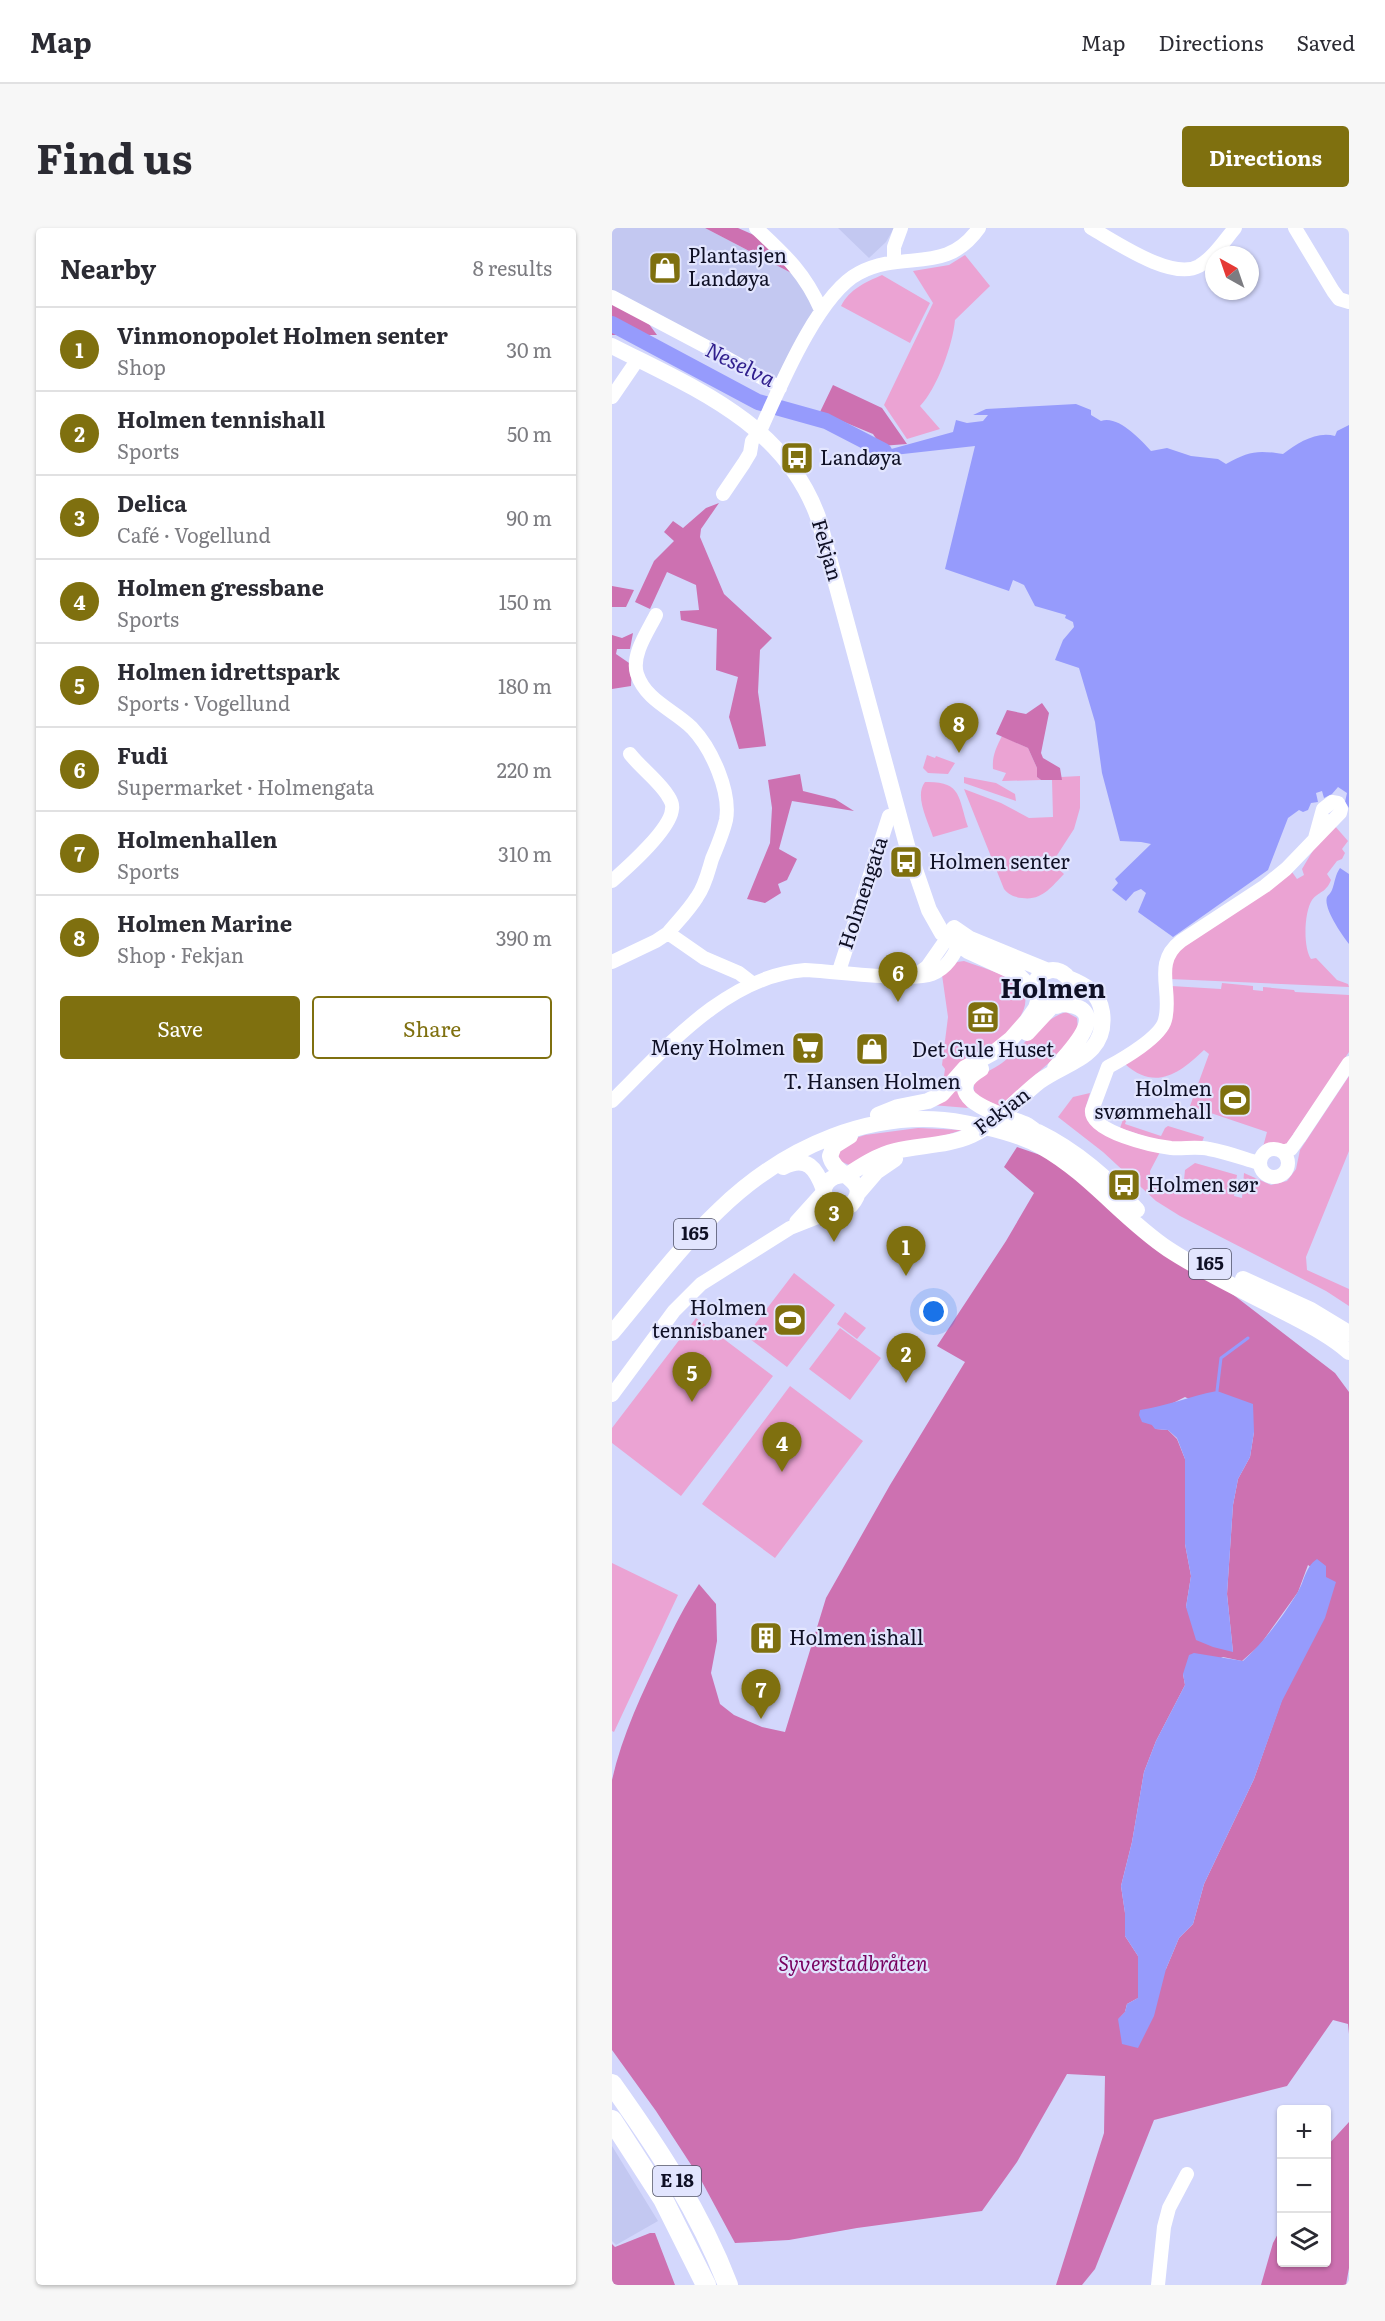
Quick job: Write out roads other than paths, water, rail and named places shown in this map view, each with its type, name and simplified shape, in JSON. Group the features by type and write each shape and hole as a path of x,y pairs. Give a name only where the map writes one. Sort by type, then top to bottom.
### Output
{"highway":[{"name":"E 18","path":"612,2084 681,2188 704,2230 728,2285"},
{"name":"E 18","path":"612,2120 663,2199 706,2285"}],"main road":[{"name":"Fekjan","path":"612,346 736,412 760,431 796,473 818,517 909,849 935,906 957,937 1016,973 1047,1000 1072,1005 1084,1013 1087,1028 1079,1059 1047,1077 976,1133 961,1139 893,1151 845,1176"},
{"name":"Fekjan","path":"957,937 1048,971"},
{"path":"1068,978 1070,995 1047,1000 1037,982 1048,971 1059,971 1087,987 1100,1005 1102,1031 1084,1046"},
{"name":"165","path":"612,1320 670,1248 706,1210 741,1179 787,1149 817,1134 898,1107 928,1101 942,1094 965,1068 996,1052 1011,1039 1036,1008 1047,1000"},
{"name":"165","path":"982,1117 977,1105 969,1099 965,1089 968,1080 1016,1044 1042,1019 1047,1000"},
{"name":"165","path":"878,1115 924,1110 953,1111 1034,1130 1067,1148 1101,1173 1149,1222 1183,1249 1311,1310 1349,1334"},
{"name":"165","path":"845,1176 836,1168 830,1156 832,1149 842,1139 860,1132 899,1125 982,1117 1007,1125 1065,1161 1167,1249 1322,1332 1349,1352"},
{"name":"165","path":"612,1333 706,1222 736,1194 768,1170 818,1143 863,1126 914,1118 953,1121"},
{"name":"Fekjan","path":"858,1193 883,1166 920,1147"},
{"name":"165","path":"768,1170 801,1162 816,1171 824,1191"},
{"path":"835,1176 845,1176 856,1186 858,1193 851,1205 838,1209 825,1199 824,1191 827,1181 835,1176"}],"street":[{"path":"756,228 803,274 821,310"},
{"path":"894,261 894,247 901,228"},
{"path":"723,494 750,453 752,441 760,431 821,310 832,294 857,274 894,261 937,258 951,254 962,247 978,228"},
{"path":"1091,228 1160,264 1186,270 1204,262 1235,228"},
{"path":"1294,228 1333,291 1339,298 1349,302"},
{"path":"612,297 718,353 778,393"},
{"path":"612,397 638,359"},
{"path":"612,962 668,933 703,886 726,821 726,795 720,775 707,749 692,728 668,712 651,696 636,672 641,645 656,615"},
{"path":"612,881 652,842 670,817 672,809 665,791 641,769 630,754"},
{"name":"Holmengata","path":"839,971 889,816"},
{"path":"1259,1163 1262,1154 1274,1148 1283,1152 1288,1165 1279,1176 1274,1177 1265,1174 1259,1163 1207,1148 1151,1145 1103,1128 1095,1122 1092,1115 1108,1067 1128,1057 1154,1035 1165,1021 1166,962 1169,952 1181,941 1265,886 1294,862 1315,838"},
{"path":"668,933 705,958 739,973 752,983"},
{"name":"Holmengata","path":"612,1101 666,1048 715,1006 752,983 790,971 839,971 914,976 927,967 957,937"},
{"path":"1084,1046 1108,1067"},
{"path":"1283,1152 1291,1149 1349,1063"},
{"path":"790,1228 824,1191"},
{"path":"612,1395 674,1311 691,1292 723,1269 790,1228 838,1209"},
{"path":"1158,2285 1164,2227 1169,2208 1187,2174"}],"water":[{"path":"1076,404 1091,410 1091,415 1101,421 1114,421 1121,425 1151,451 1167,448 1191,456 1218,459 1226,464 1253,453 1283,454 1301,442 1314,437 1335,436 1337,431 1349,425 1349,808 1345,802 1347,793 1338,787 1324,798 1322,791 1316,793 1318,802 1311,803 1308,810 1303,812 1299,810 1288,818 1268,870 1173,937 1138,912 1146,893 1141,889 1134,892 1126,901 1112,890 1118,883 1115,879 1151,844 1120,841 1102,773 1095,722 1079,668 1055,660 1063,640 1074,627 1073,622 1065,618 1066,615 1035,606 1024,585 1013,580 1009,591 945,569 975,446 885,456 884,451 953,432 956,420 967,423 983,421 988,415 973,415 986,409"},
{"path":"1340,868 1349,874 1349,944 1334,921 1327,902"},
{"path":"1217,1391 1253,1404 1254,1432 1250,1457 1238,1479 1233,1505 1227,1594 1233,1652 1196,1640 1186,1607 1191,1576 1185,1544 1185,1459 1177,1438 1168,1430 1155,1429 1152,1425 1142,1422 1139,1415 1140,1410"},
{"path":"1317,1559 1326,1566 1326,1577 1336,1582 1325,1618 1282,1701 1254,1779 1204,1884 1193,1924 1179,1938 1166,1969 1154,2016 1138,2048 1122,2044 1118,2019 1125,2012 1127,2004 1138,1998 1138,1956 1125,1936 1125,1913 1121,1886 1132,1842 1144,1772 1156,1741 1185,1685 1183,1674 1189,1655 1194,1653 1243,1661 1278,1621 1299,1590 1307,1571"}],"waterway":[{"name":"Neselva","path":"612,324 758,402 826,421 884,451"},
{"path":"1217,1391 1221,1358 1248,1338"}],"place":[{"name":"Plantasjen Landøya","path":"665,268"},
{"name":"Landøya","path":"797,458"},
{"name":"Holmen Marine","path":"959,753"},
{"name":"Holmen senter","path":"906,862"},
{"name":"Fudi","path":"898,1002"},
{"name":"Det Gule Huset","path":"983,1017"},
{"name":"Meny Holmen","path":"808,1048"},
{"name":"T. Hansen Holmen","path":"872,1049"},
{"name":"Holmen svømmehall","path":"1235,1100"},
{"name":"Holmen sør","path":"1124,1185"},
{"name":"Delica","path":"834,1242"},
{"name":"Vinmonopolet Holmen senter","path":"906,1276"},
{"name":"Holmen tennisbaner","path":"790,1320"},
{"name":"Holmen tennishall","path":"906,1383"},
{"name":"Holmen idrettspark","path":"692,1402"},
{"name":"Holmen gressbane","path":"782,1472"},
{"name":"Holmen ishall","path":"766,1638"},
{"name":"Holmenhallen","path":"761,1719"}],"district":[{"name":"Holmen","path":"1053,989"}],"park label":[{"name":"Syverstadbråten","path":"853,1964"}]}
